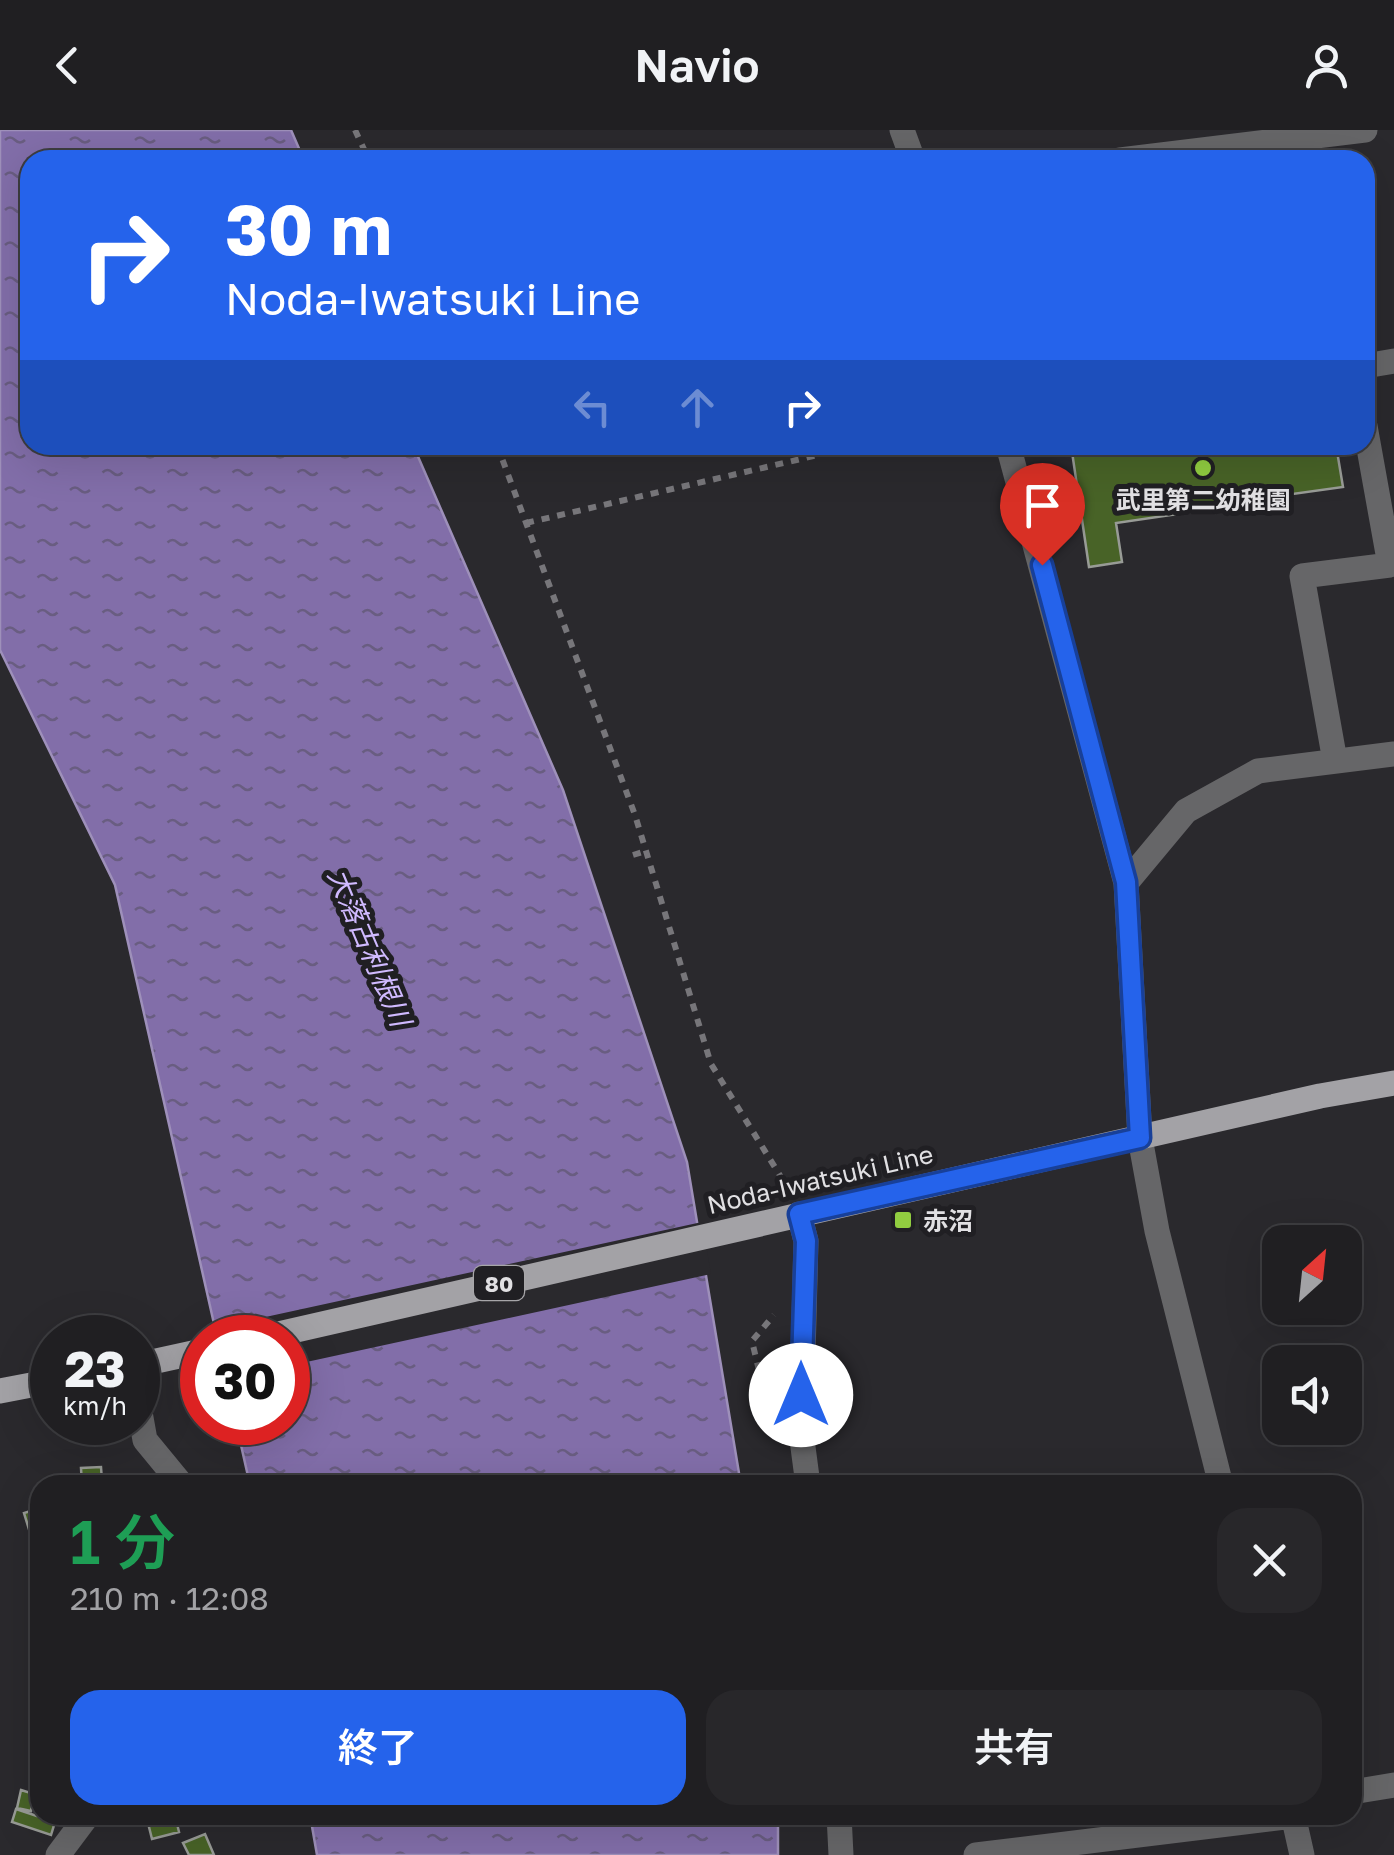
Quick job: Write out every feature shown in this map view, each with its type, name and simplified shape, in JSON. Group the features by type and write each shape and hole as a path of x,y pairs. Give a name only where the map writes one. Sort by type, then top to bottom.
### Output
{"main road":[{"name":"Noda-Iwatsuki Line","path":"310,1327 1394,1083"},
{"path":"0,1390 30,1385"}],"street":[{"path":"1202,150 1365,130"},
{"path":"1011,455 1126,882 1140,1138 1158,1231 1219,1475"},
{"path":"1335,762 1302,576 1390,565 1370,455"},
{"path":"1126,882 1186,810 1258,771 1394,754"},
{"path":"799,1214 806,1241 801,1432 807,1475"},
{"path":"149,1445 174,1475"},
{"path":"1362,1790 1394,1785"},
{"path":"58,1855 80,1825"},
{"path":"840,1825 841,1855"},
{"path":"976,1855 1220,1825"},
{"path":"1295,1825 1302,1855"}],"path":[{"path":"501,455 646,851 711,1064 782,1172 799,1214"},
{"path":"526,524 819,455"},
{"path":"633,855 646,851"}],"water":[{"name":"大落古利根川","path":"0,130 291,130 300,150 20,150 20,455 417,455 563,790 687,1162 739,1475 248,1475 241,1445 310,1445 310,1315 212,1315 115,885 0,650"},
{"path":"312,1825 778,1825 778,1855 317,1855"}],"pier":[{"path":"702,1222 711,1274 310,1361 310,1315 274,1315"}],"building":[{"path":"1072,455 1338,455 1343,487 1285,495 1287,510 1255,514 1253,503 1116,523 1122,562 1089,567"},
{"path":"101,1467 102,1475 81,1475 81,1468"},
{"path":"30,1511 30,1533 24,1513"},
{"path":"21,1790 30,1793 30,1811 17,1808"},
{"path":"16,1809 30,1814 30,1825 54,1825 51,1835 12,1822"},
{"path":"148,1825 177,1825 179,1832 152,1839"},
{"path":"205,1834 214,1855 189,1855 183,1843"}],"place":[{"name":"武里第二幼稚園","path":"1203,468"},
{"name":"赤沼","path":"903,1220"}],"route":[{"path":"801,1395 806,1241 799,1214 1140,1138 1126,882 1042,565"}]}
